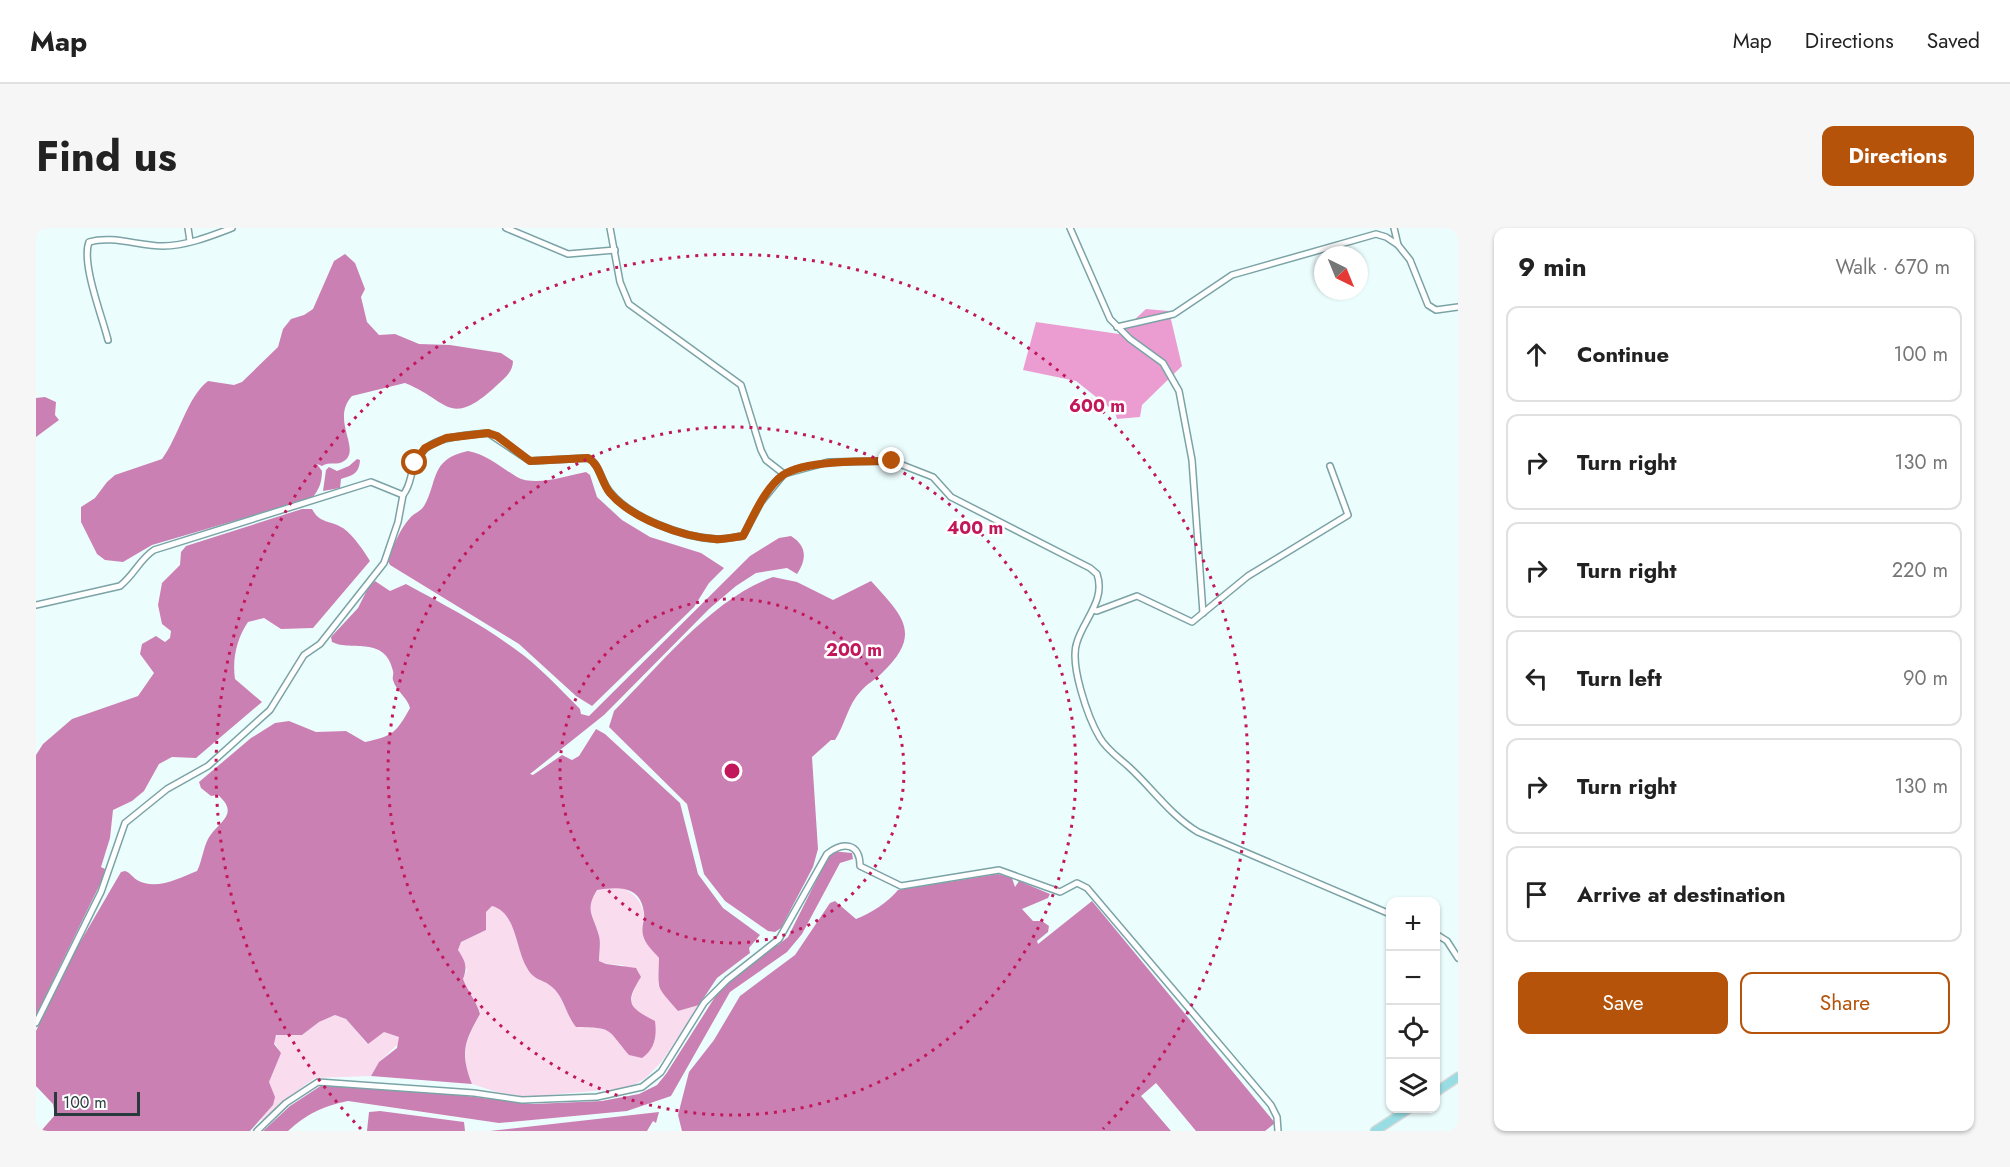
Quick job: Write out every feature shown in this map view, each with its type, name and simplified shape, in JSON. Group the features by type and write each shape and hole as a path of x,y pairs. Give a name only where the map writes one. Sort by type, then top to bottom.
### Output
{"main road":[{"path":"1440,1089 1458,1077"},
{"path":"1375,1131 1402,1113"}],"street":[{"path":"188,228 190,241"},
{"path":"108,340 86,267 85,251 89,242 100,238 165,246 232,228"},
{"path":"506,228 568,254 615,250"},
{"path":"610,228 620,282 629,304 741,385 761,450 766,460 784,474"},
{"path":"1070,228 1110,319 1163,363 1179,391 1192,460 1203,613"},
{"path":"1394,228 1398,245"},
{"path":"1117,327 1174,314 1232,275 1376,234 1398,245 1410,260 1428,305 1436,310 1458,307"},
{"path":"36,1023 101,892 125,824 168,789 208,766 270,710 304,655 320,644 384,562 398,522 403,495 410,487 415,463 425,448 446,438 488,433 497,436 530,461 588,458 595,463 612,495 639,517 654,524 715,539 743,536 761,502 784,474 828,462 892,461 933,477 951,497 1079,562 1097,574 1099,591 1093,610 1077,641 1075,656 1087,710 1100,738 1112,754 1128,766 1174,814 1198,832 1386,912"},
{"path":"1093,610 1097,611 1137,596 1192,622 1248,576 1348,515 1330,466"},
{"path":"36,605 120,586 131,577 145,556 154,550 371,482 403,495"},
{"path":"257,1131 286,1103 318,1082 474,1093 522,1100 597,1097 642,1087 661,1072 704,1003 727,980 779,939 827,854 834,849 847,846 856,849 860,855 860,866 901,886 999,870 1060,892 1077,883 1087,888 1271,1105 1277,1117 1278,1131"},
{"path":"1440,936 1448,941 1458,958"}],"shaded area":[{"path":"345,254 355,263 365,289 361,297 367,322 379,335 395,334 419,344 450,345 501,353 513,361 509,372 480,400 458,409 440,403 405,383 352,396 346,405 344,415 350,449 349,456 339,463 322,466 317,464 322,471 321,479 312,498 152,545 123,562 105,560 97,554 81,522 81,507 95,498 115,475 162,459 194,397 201,388 208,381 234,385 242,382 278,347 283,329 291,319 313,309 334,261"},
{"path":"1146,309 1169,311 1182,366 1142,405 1140,417 1117,419 1115,412 1076,381 1023,370 1036,322 1119,334"},
{"path":"45,397 56,402 55,415 59,420 36,437 36,398"},
{"path":"468,451 488,458 524,480 551,480 586,472 590,475 597,497 622,520 650,537 701,553 724,568 709,583 694,607 592,706 576,696 519,644 390,565 387,559 406,522 424,506 441,466 455,455"},
{"path":"357,459 360,460 357,471 341,479 340,488 323,491 326,470 329,467 337,471 349,466"},
{"path":"302,509 312,509 318,517 343,528 355,539 370,561 313,628 281,629 264,618 248,622 236,649 235,679 262,702 196,758 172,757 159,764 144,791 132,801 113,810 110,838 101,867 107,870 36,1015 36,755 43,744 72,719 138,696 154,673 140,654 142,644 156,636 165,642 170,638 171,631 162,624 158,605 162,583 180,565 181,552 186,546"},
{"path":"791,536 800,544 804,553 803,563 797,574 787,568 756,573 736,586 709,609 604,715 530,774 533,775 562,755 572,760 579,756 596,729 605,734 680,803 698,874 723,908 760,935 749,948 750,953 717,978 699,1005 678,1011 660,988 659,958 644,938 642,929 644,913 638,897 627,890 612,888 597,890 591,903 591,913 600,939 599,961 636,968 641,977 632,993 632,1004 639,1012 655,1021 654,1042 650,1051 642,1058 629,1055 608,1031 576,1027 556,991 536,978 527,968 511,923 500,910 492,906 486,912 486,930 461,942 458,950 465,964 463,979 480,1014 467,1040 465,1056 472,1084 371,1076 379,1062 397,1048 399,1037 384,1032 368,1044 346,1019 335,1015 319,1022 302,1035 276,1035 274,1044 281,1053 269,1082 275,1097 273,1105 250,1131 41,1131 55,1115 53,1104 36,1086 36,1031 72,956 121,872 125,871 144,883 160,884 197,871 208,839 227,813 225,802 218,795 211,796 201,788 199,782 251,738 275,723 289,721 316,732 346,731 365,742 382,738 393,732 410,708 394,684 393,671 389,660 383,653 367,647 340,645 332,642 331,637 358,608 369,586 375,581 390,591 406,584 489,631 515,649 549,678 580,709 581,714 589,716 750,556 779,538"},
{"path":"773,577 797,582 833,600 871,581 899,615 905,636 895,659 857,696 835,740 831,740 812,757 818,849 813,867 781,928 775,932 768,931 725,901 704,874 687,804 609,727 614,711 688,635 729,600"},
{"path":"831,851 852,853 853,859 840,863 802,934 787,952 730,992 671,1096 627,1111 499,1123 348,1101 316,1112 288,1131 263,1131 290,1106 322,1085 425,1091 533,1104 602,1101 639,1094 657,1085 666,1074 722,986 771,946 778,945 788,937"},
{"path":"998,874 1012,878 1015,887 1019,881 1050,894 1048,898 1022,909 1033,921 1042,921 1049,926 1048,932 1037,941 1038,944 1092,901 1275,1123 1265,1131 1196,1131 1156,1083 1141,1096 1171,1131 682,1131 678,1115 689,1072 714,1040 740,996 795,955 830,903 835,901 856,919 878,907 898,890"},
{"path":"615,886 628,891 637,898 642,907 648,937 659,958 658,984 678,1011 699,1005 663,1060 646,1078 628,1088 526,1097 497,1092 472,1084 465,1056 468,1040 480,1014 463,979 467,970 458,950 461,942 486,930 486,912 492,906 500,910 511,923 527,968 536,978 556,991 576,1027 608,1031 622,1047 634,1010 630,1004 635,987 623,965 606,964 599,961 600,939 591,913 591,903 597,889"},
{"path":"335,1015 346,1019 367,1044 384,1032 399,1037 400,1042 379,1062 371,1076 315,1078 280,1103 263,1121 261,1119 273,1105 269,1082 278,1048 273,1041 277,1035 302,1035 319,1022"},
{"path":"380,1111 464,1122 465,1131 367,1131 369,1112"},
{"path":"659,1112 656,1123 653,1121 647,1131 490,1131"}],"route":[{"path":"415,463 425,448 446,438 488,433 497,436 517,454 530,461 588,458 595,463 606,488 612,495 639,517 654,524 715,539 743,536 761,502 784,474 828,462 892,461"}]}
